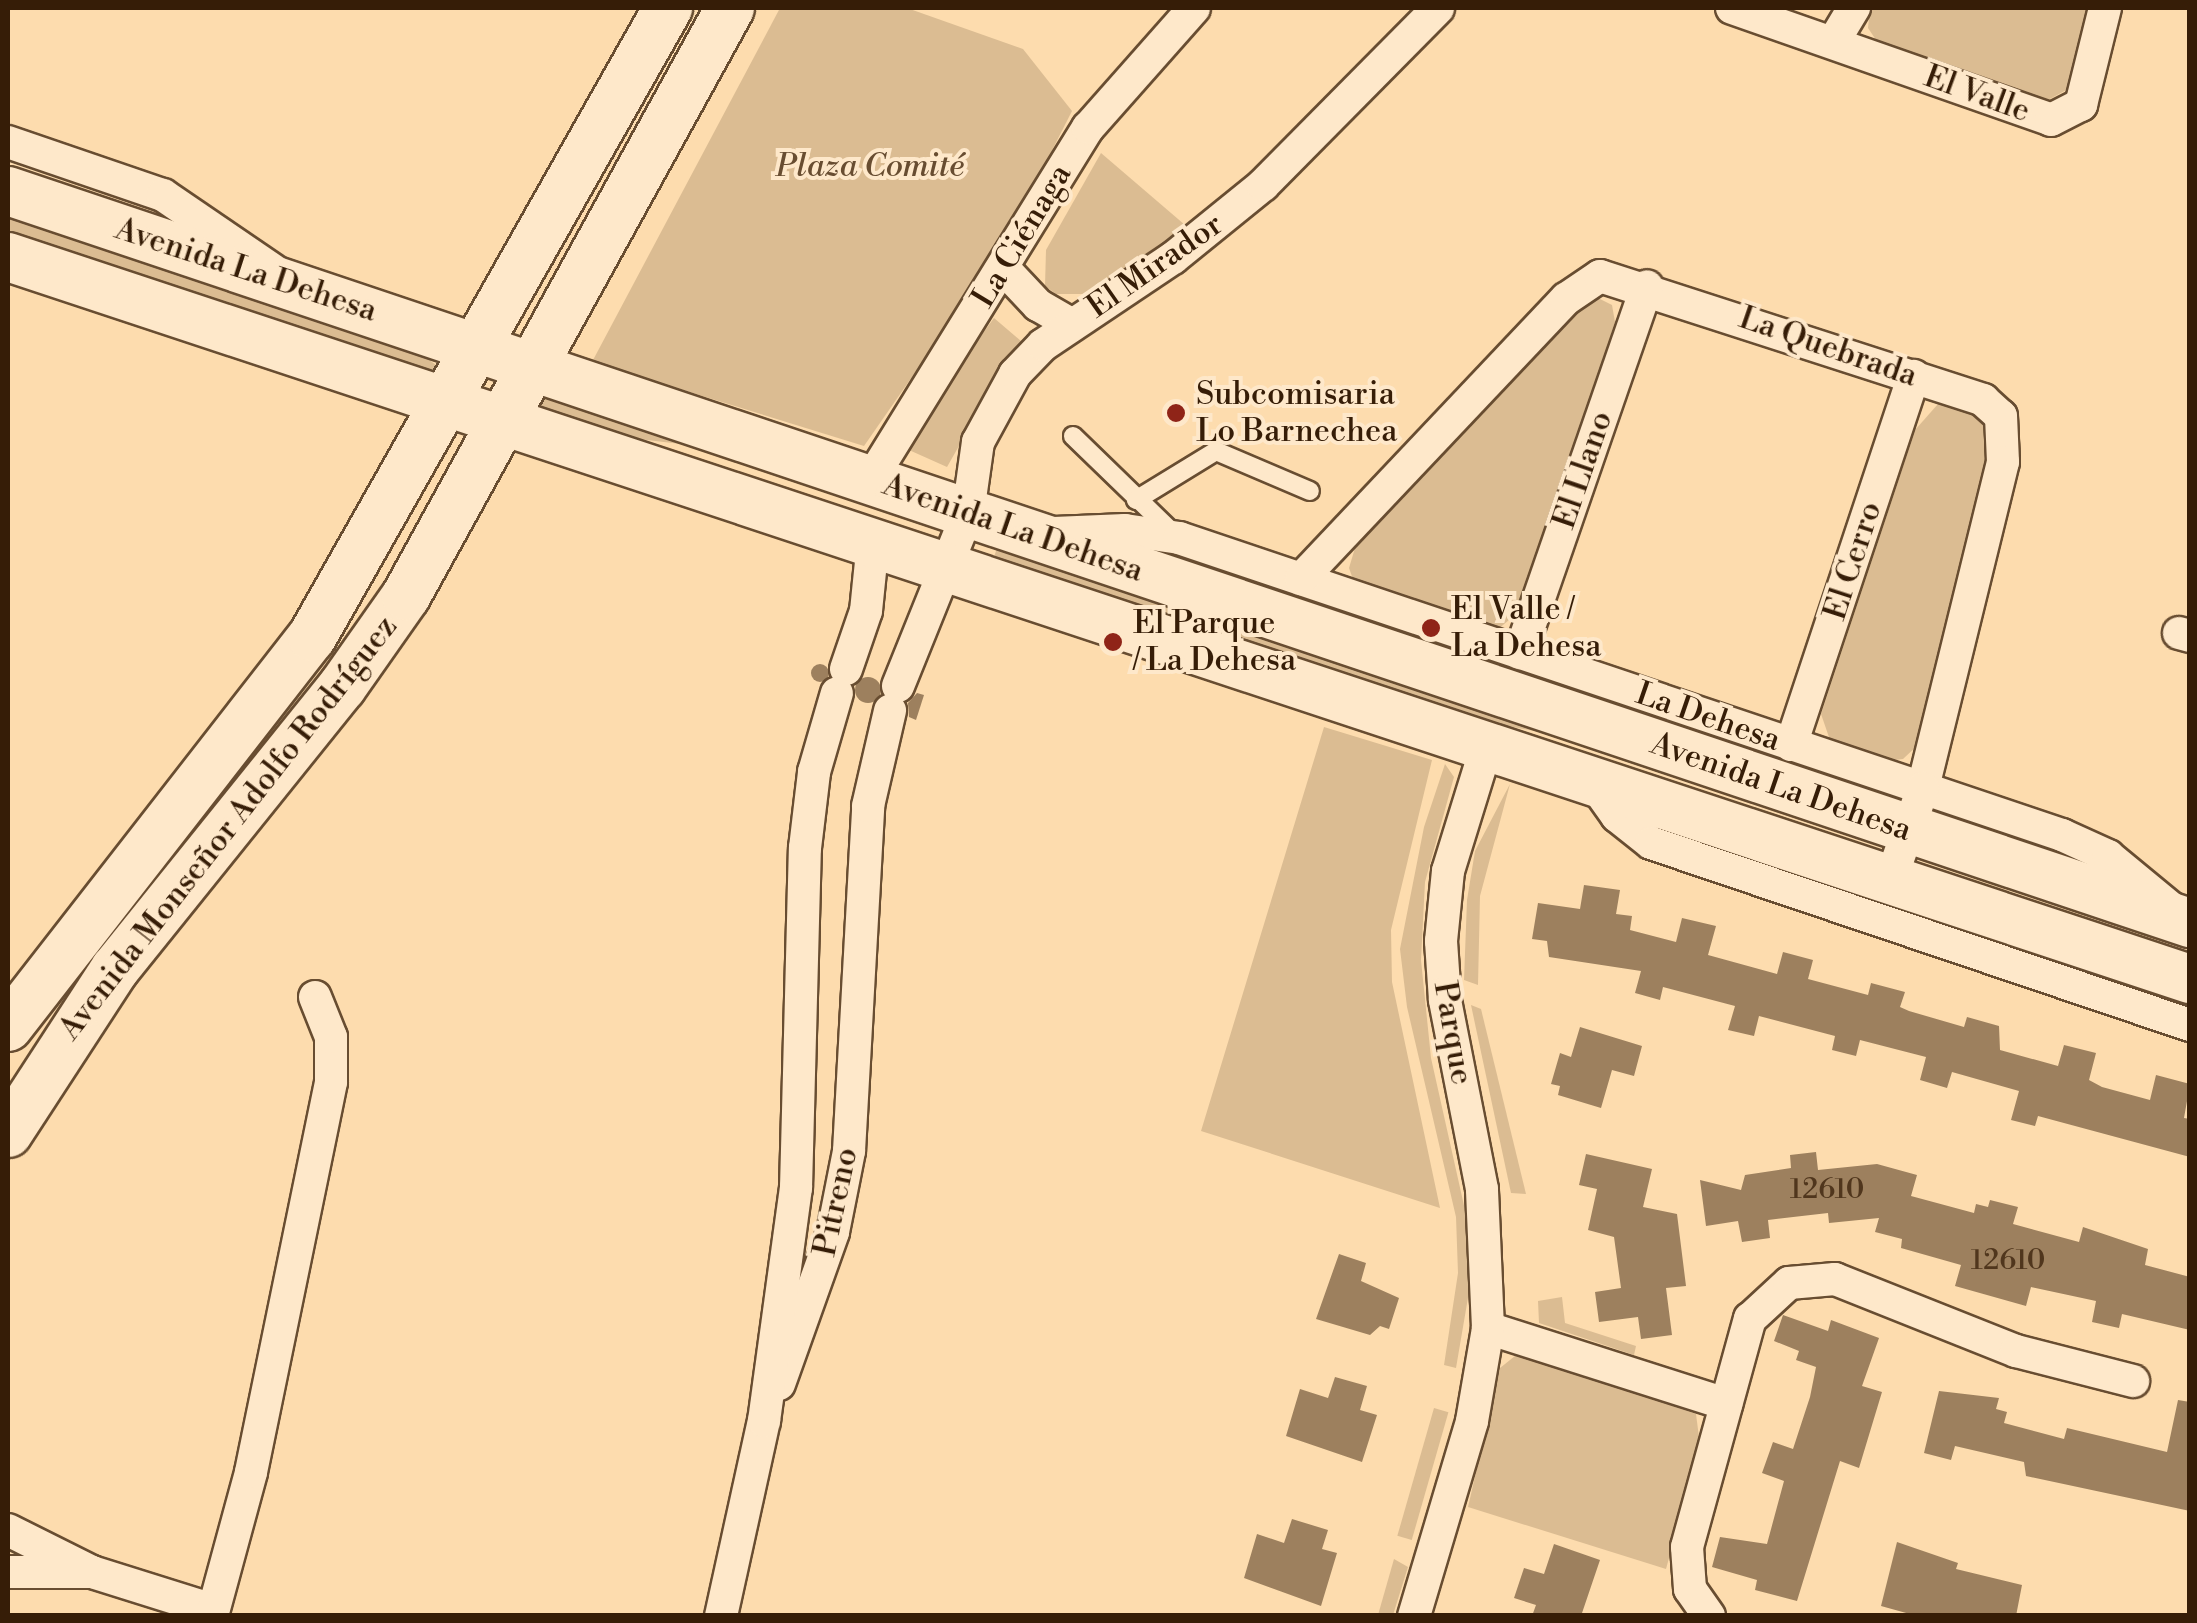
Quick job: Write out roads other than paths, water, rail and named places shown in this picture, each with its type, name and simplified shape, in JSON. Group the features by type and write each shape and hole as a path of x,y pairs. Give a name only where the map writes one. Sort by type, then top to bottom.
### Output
{"street":[{"name":"Avenida Monseñor Adolfo Rodríguez","path":"8,1027 312,637 448,405 668,8"},
{"name":"Avenida Monseñor Adolfo Rodríguez","path":"10,1125 138,939 381,634 504,423 730,8"},
{"name":"La Ciénaga","path":"870,479 901,422 1006,270 1105,103 1194,8"},
{"name":"El Mirador","path":"949,566 968,513 978,442 1002,391 1070,324 1174,258 1263,186 1438,8"},
{"name":"El Valle","path":"1732,8 2051,120 2081,105 2105,8"},
{"path":"1834,41 1854,8"},
{"path":"8,142 184,205 293,286"},
{"name":"Avenida La Dehesa","path":"8,192 479,346 1031,534 1916,809 2188,922"},
{"name":"Avenida La Dehesa","path":"8,257 448,405 1588,774 2190,979"},
{"path":"1006,270 1038,306 1070,324"},
{"name":"La Quebrada","path":"1301,579 1579,287 1600,276 1647,286 1914,376 1996,408 2006,443 1916,809 1892,878"},
{"name":"El Llano","path":"1520,653 1647,286"},
{"name":"El Cerro","path":"1791,745 1914,376"},
{"name":"La Dehesa","path":"1031,534 1125,530 1179,538 1791,745 1916,809"},
{"name":"Pitreno","path":"720,1616 764,1421 796,1188 808,810 842,681 866,611 873,542"},
{"name":"Pitreno","path":"764,1421 812,1298 842,1192 868,806 894,698 949,566"},
{"name":"Parque","path":"1414,1616 1472,1421 1488,1328 1482,1189 1445,1000 1441,941 1448,871 1488,742"},
{"path":"1588,774 1618,816 1651,843 2190,1025"},
{"path":"803,974 832,989 859,973"},
{"path":"8,1530 92,1572 212,1613 250,1472 330,1082 331,1036 314,998"},
{"path":"1709,1616 1690,1589 1685,1562 1726,1404 1760,1304 1789,1282 1820,1277 2016,1351 2133,1381"},
{"path":"1488,1328 1726,1404"},
{"path":"8,1572 92,1572"}],"lane":[{"path":"1073,436 1179,538"},
{"path":"1136,500 1216,451 1310,491"}],"place":[{"name":"Subcomisaria Lo Barnechea","path":"1176,413"},
{"name":"El Valle / La Dehesa","path":"1431,628"},
{"name":"El Parque / La Dehesa","path":"1113,642"}],"park label":[{"name":"Plaza Comité","path":"870,166"}]}
